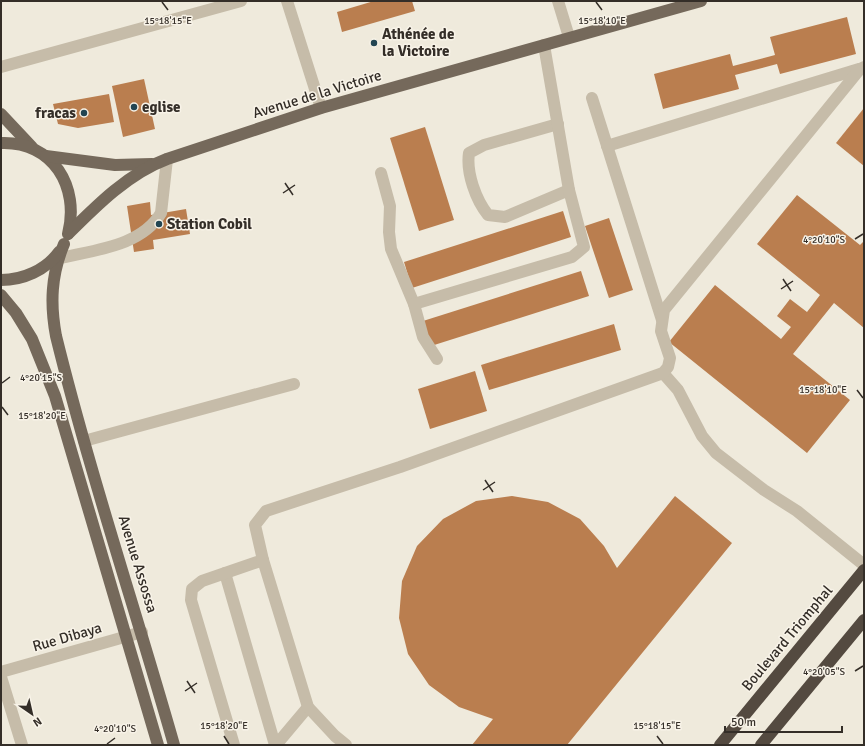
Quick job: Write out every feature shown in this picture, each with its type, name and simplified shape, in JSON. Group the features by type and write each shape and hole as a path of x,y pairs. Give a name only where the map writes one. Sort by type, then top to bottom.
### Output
{"highway":[{"name":"Boulevard Triomphal","path":"720,745 864,570"},
{"path":"761,745 864,620"}],"main road":[{"name":"Avenue de la Victoire","path":"152,164 321,108 700,1"},
{"path":"1,114 32,148"},
{"path":"1,143 12,142 32,148 46,156 58,168 72,199 72,216 66,239"},
{"path":"46,156 108,164 152,164"},
{"path":"1,280 21,278 34,273 46,265 66,239 113,192 152,164"},
{"name":"Avenue Assossa","path":"66,239 58,259 54,276 52,314 70,392 142,632 174,745"},
{"name":"Avenue Assossa","path":"1,295 16,312 32,339 55,396 158,745"}],"street":[{"path":"1,68 242,1"},
{"path":"287,1 321,108"},
{"path":"558,1 569,37"},
{"path":"414,304 572,257 584,247 570,190 544,45"},
{"path":"607,146 862,68"},
{"path":"346,745 332,741 308,706 263,560 255,525 266,511 400,466 663,373 668,367 670,358 661,331 664,310 730,230 825,110 862,68"},
{"path":"592,98 662,320"},
{"path":"558,124 484,145 469,153 468,163 480,206 488,215 505,217 570,190"},
{"path":"58,259 132,240 156,221 161,213 167,159"},
{"path":"381,172 390,206 389,232 391,248 414,304 423,337 437,359"},
{"path":"663,373 678,390 702,436 716,453 764,490 797,511 864,565"},
{"path":"84,441 294,384"},
{"path":"234,745 191,600 192,589 202,581 263,560"},
{"path":"225,574 276,745"},
{"name":"Rue Dibaya","path":"1,672 142,632"},
{"path":"1,677 22,745"},
{"path":"276,745 308,706"}],"building":[{"path":"374,1 412,1 415,11 342,32 337,12"},
{"path":"847,17 856,54 780,74 777,64 735,75 739,89 663,109 654,74 730,54 733,66 775,55 770,37"},
{"name":"eglise","path":"144,79 155,129 123,137 112,86"},
{"name":"fracas","path":"109,94 114,122 78,128 58,124 53,104"},
{"path":"864,108 864,166 836,143"},
{"path":"425,127 454,220 419,231 390,138"},
{"path":"797,195 860,245 864,241 864,328 834,303 793,354 850,400 807,453 669,342 715,285 781,339 791,327 777,316 790,299 807,312 820,295 757,244"},
{"name":"Station Cobil","path":"150,202 151,215 186,209 190,234 153,240 154,249 134,252 127,206"},
{"path":"563,211 571,237 412,288 404,262"},
{"path":"609,218 633,290 609,298 585,226"},
{"path":"581,271 589,296 431,346 423,321"},
{"path":"614,324 621,350 489,390 481,365"},
{"path":"475,371 487,411 430,429 418,389"},
{"path":"512,496 548,502 580,519 604,546 617,568 675,496 732,543 567,745 472,745 493,719 459,707 429,685 408,654 399,618 402,581 417,546 443,519 476,501"}],"place":[{"name":"Athénée de la Victoire","path":"374,43"},
{"name":"eglise","path":"134,107"},
{"name":"fracas","path":"84,113"},
{"name":"Station Cobil","path":"159,224"}]}
